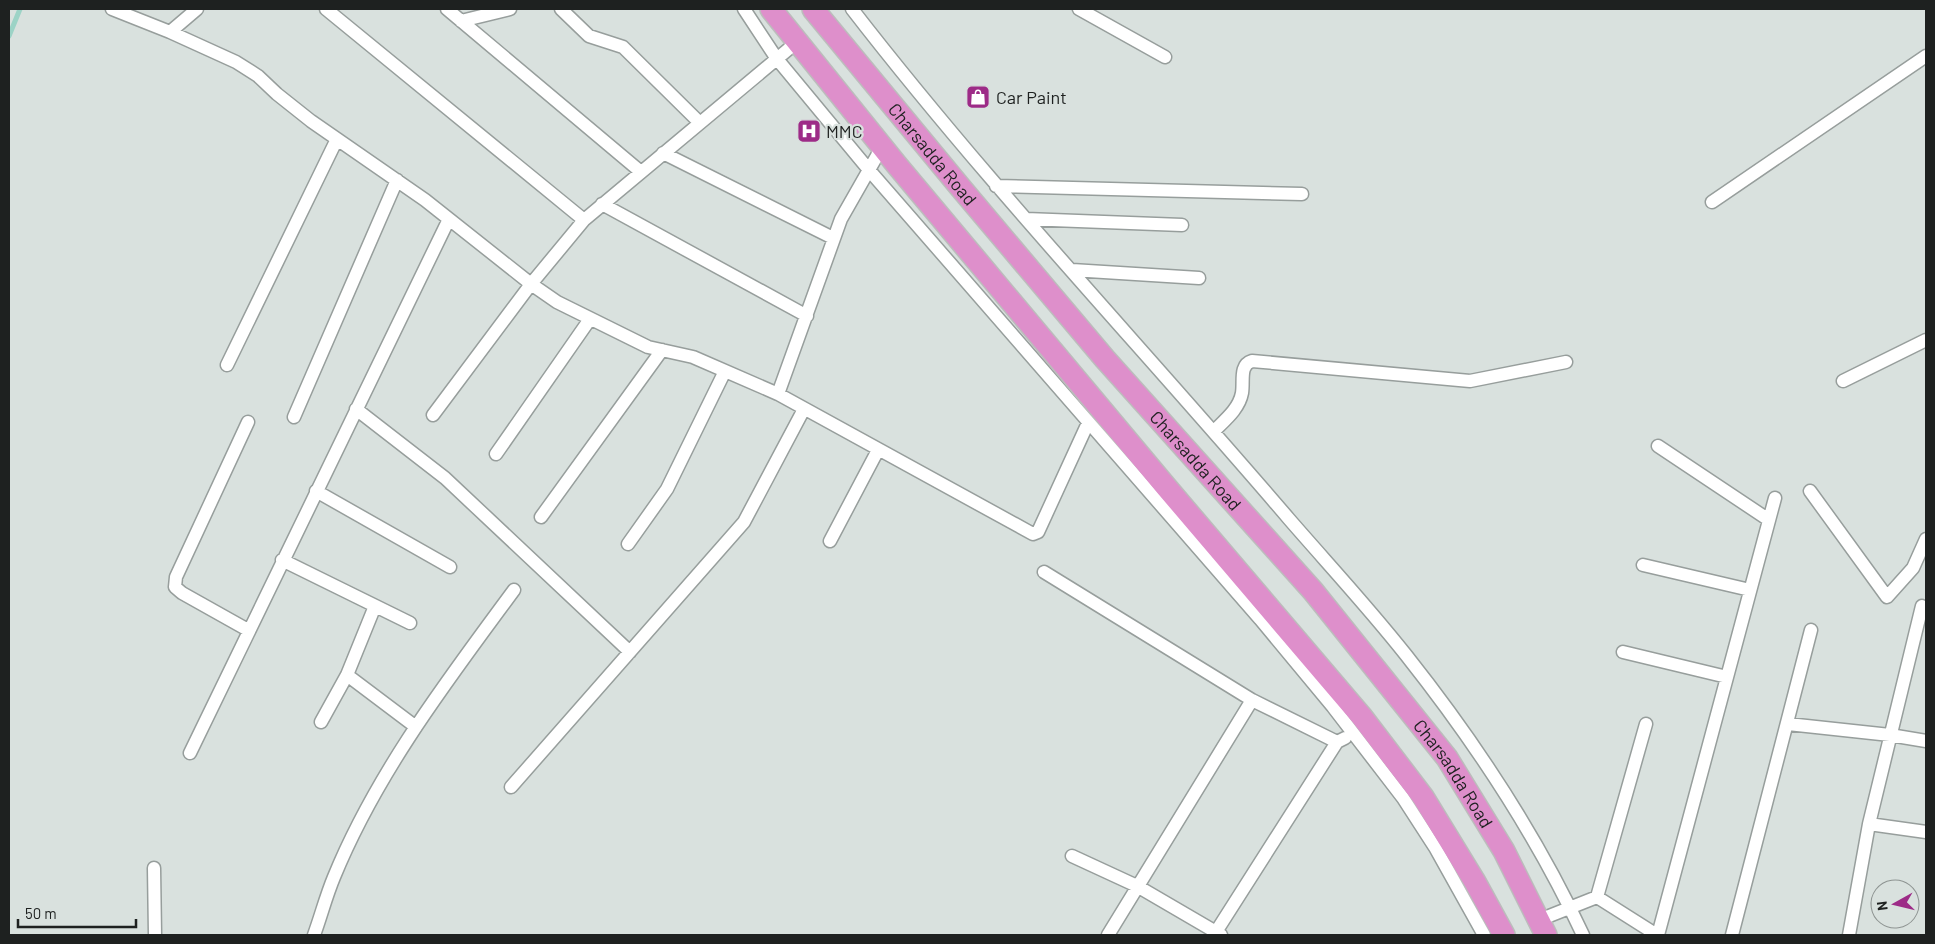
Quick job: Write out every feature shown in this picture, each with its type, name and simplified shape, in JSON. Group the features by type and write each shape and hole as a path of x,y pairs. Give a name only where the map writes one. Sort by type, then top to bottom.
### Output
{"highway":[{"name":"Charsadda Road","path":"771,9 882,147 1186,510 1362,716 1423,797 1475,882 1504,935"},
{"name":"Charsadda Road","path":"813,9 1068,316 1313,591 1447,758 1504,850 1543,927"},
{"path":"1042,337 1068,316"}],"street":[{"path":"112,9 170,32 236,62 258,76 311,121 397,180 557,302 648,347 693,357 778,394 1033,534 1038,532 1088,423"},
{"path":"170,32 198,9"},
{"path":"326,9 584,220"},
{"path":"447,9 641,172"},
{"path":"461,20 510,9"},
{"path":"561,9 589,36 622,47 700,123"},
{"path":"744,9 777,59 869,170 1260,619 1354,734 1403,798 1436,849 1484,935"},
{"path":"852,9 996,186 1214,431 1404,652 1460,726 1520,815 1584,935"},
{"path":"1079,9 1165,57"},
{"path":"433,414 531,284 584,220 798,42"},
{"path":"1712,202 1926,56"},
{"path":"227,365 337,139"},
{"path":"778,394 841,219 882,147"},
{"path":"664,153 833,238"},
{"path":"294,416 397,180"},
{"path":"996,186 1302,194"},
{"path":"602,204 807,316"},
{"path":"190,753 449,219"},
{"path":"1026,219 1182,225"},
{"path":"1072,270 1199,278"},
{"path":"496,454 590,319"},
{"path":"1843,381 1926,340"},
{"path":"541,517 662,350"},
{"path":"1214,431 1240,402 1244,368 1247,363 1252,361 1470,381 1566,362"},
{"path":"628,544 667,489 725,371"},
{"path":"356,409 445,478 630,652"},
{"path":"512,787 744,522 804,409"},
{"path":"248,422 176,577 175,587 182,593 248,630"},
{"path":"1658,446 1769,520"},
{"path":"830,541 878,450"},
{"path":"316,491 450,567"},
{"path":"1810,491 1886,597 1913,568 1926,539"},
{"path":"1598,897 1657,935 1775,498"},
{"path":"282,560 410,623"},
{"path":"1643,565 1750,590"},
{"path":"1044,572 1252,700 1337,742"},
{"path":"314,935 333,878 351,840 416,727 439,692 514,590"},
{"path":"321,722 347,675 375,606"},
{"path":"1849,935 1869,824 1922,606"},
{"path":"1732,935 1788,724 1810,630"},
{"path":"1623,652 1727,677"},
{"path":"347,675 416,727"},
{"path":"1108,935 1136,886 1252,700"},
{"path":"1598,897 1646,724"},
{"path":"1788,724 1890,734 1926,741"},
{"path":"1072,856 1136,886 1217,934 1337,742 1354,734"},
{"path":"1869,824 1926,832"},
{"path":"154,868 154,935"},
{"path":"1543,927 1570,908 1598,897"}],"waterway":[{"path":"9,36 20,9"}],"place":[{"name":"Car Paint","path":"978,97"},
{"name":"MMC","path":"809,131"}]}
